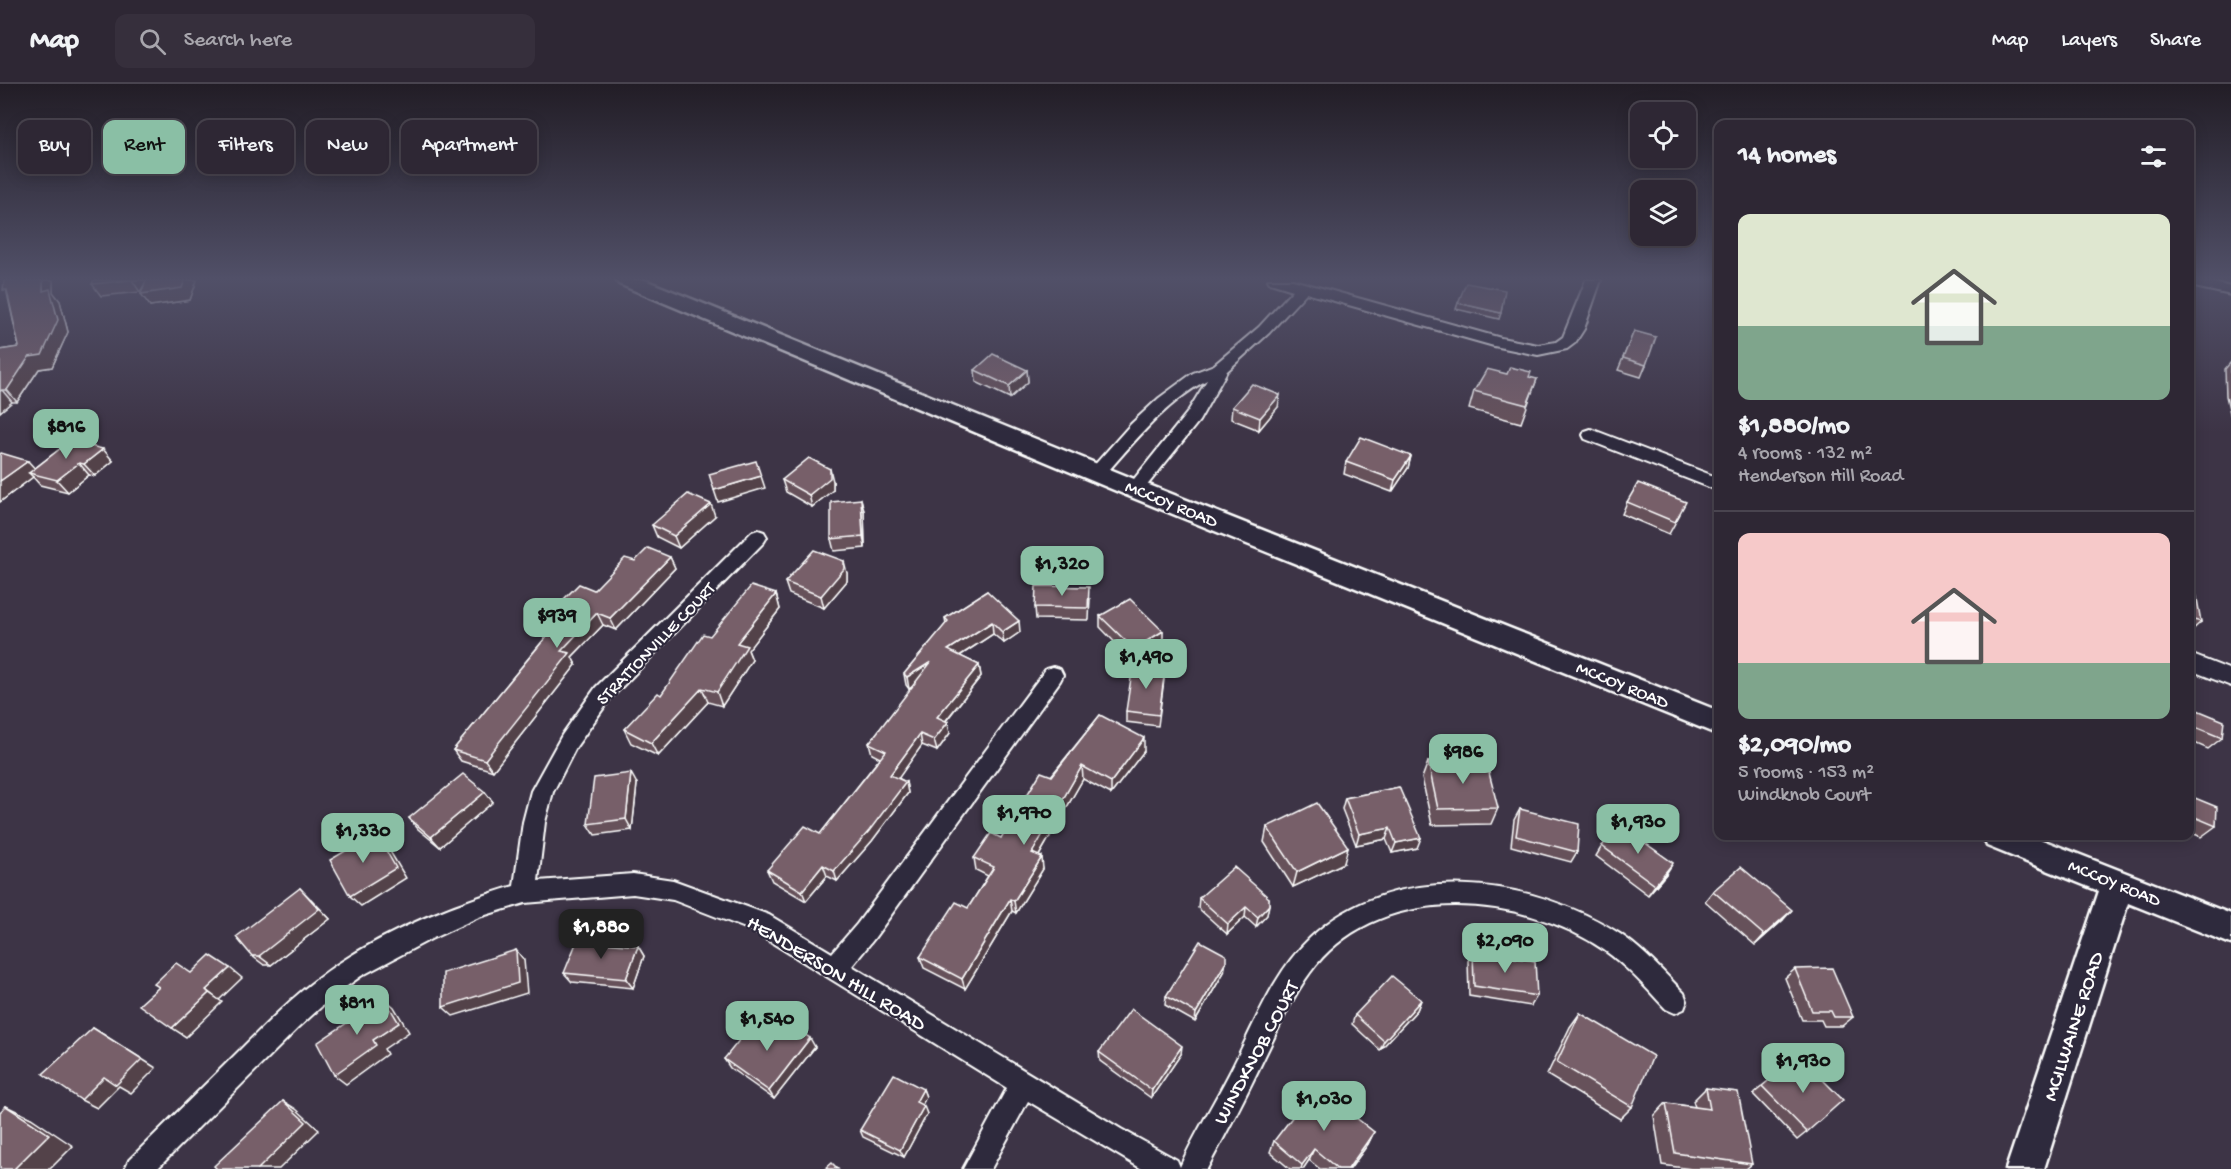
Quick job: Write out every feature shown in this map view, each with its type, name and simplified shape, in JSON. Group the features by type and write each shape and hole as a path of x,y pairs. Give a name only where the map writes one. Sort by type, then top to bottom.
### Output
{"main road":[{"name":"MCCOY ROAD","path":"750,331 1135,489 1714,721"},
{"name":"MCCOY ROAD","path":"2008,840 2231,929"},
{"name":"MCILWAINE ROAD","path":"2025,1169 2118,883"}],"street":[{"path":"1097,473 1137,428 1165,402 1199,376 1220,369 1263,331"},
{"path":"1458,331 1538,350 1561,346 1569,340 1574,331"},
{"path":"1135,489 1197,411 1214,385 1220,369"},
{"path":"1591,435 1714,483"},
{"name":"STRATTONVILLE COURT","path":"525,893 534,822 542,791 569,741 603,693 758,537"},
{"path":"2194,664 2231,678"},
{"path":"835,968 865,932 1053,675"},
{"name":"HENDERSON HILL ROAD","path":"138,1169 289,1019 333,981 352,968 423,931 476,908 525,893 633,884 674,890 761,923 1112,1138 1168,1169"},
{"name":"WINDKNOB COURT","path":"1193,1169 1293,978 1319,944 1340,927 1364,914 1410,898 1457,893 1479,894 1544,909 1577,923 1611,942 1637,963 1676,1001"},
{"path":"976,1169 1024,1084"}],"building":[{"path":"16,331 53,331 42,355 29,357 7,390 0,391 0,350 19,347"},
{"path":"1634,331 1656,337 1646,365 1623,358"},
{"path":"993,354 1027,370 1009,386 975,370"},
{"path":"1510,367 1531,372 1529,377 1537,379 1527,405 1474,391 1487,369 1507,374"},
{"path":"1252,384 1280,395 1260,418 1232,407"},
{"path":"1361,437 1411,456 1395,480 1346,462"},
{"path":"70,441 103,449 84,464 79,463 57,480 29,473"},
{"path":"1,453 28,461 0,481"},
{"path":"809,458 830,469 830,478 809,495 782,480"},
{"path":"756,461 761,476 714,490 709,474"},
{"path":"1638,483 1686,502 1675,522 1627,502"},
{"path":"688,494 711,504 674,536 652,525"},
{"path":"861,499 863,536 831,539 831,502"},
{"path":"648,548 670,557 610,618 597,613 561,651 570,653 485,760 453,750 556,625 543,620 579,584 594,590 625,558 635,561"},
{"path":"814,550 844,561 844,569 821,596 785,582"},
{"path":"2194,581 2201,622 2194,620"},
{"path":"751,586 776,594 737,643 747,646 717,692 702,688 651,743 624,729 658,693 661,695 703,634 710,636"},
{"path":"1036,586 1089,587 1088,608 1035,607"},
{"path":"987,591 1019,621 1002,632 992,622 948,650 979,665 937,717 948,722 934,740 920,734 890,775 906,782 869,831 834,871 823,865 802,891 767,870 805,826 820,834 886,751 869,743 931,662 907,677 904,674 948,621 945,618"},
{"path":"1130,599 1163,631 1134,649 1100,616"},
{"path":"1133,665 1165,669 1159,715 1126,711"},
{"path":"2194,709 2224,721 2222,738 2194,727"},
{"path":"1100,715 1144,738 1111,782 1082,766 1032,853 1042,857 1014,901 1010,899 962,979 920,957 956,902 968,908 994,867 974,858 991,833 1001,838 1041,772 1052,776"},
{"path":"1486,761 1498,808 1438,809 1428,762"},
{"path":"631,773 626,819 588,824 594,778"},
{"path":"463,774 485,792 431,837 409,818"},
{"path":"1399,787 1421,838 1396,843 1390,828 1359,834 1345,798"},
{"path":"2194,798 2217,807 2216,826 2194,817"},
{"path":"1317,803 1348,847 1297,872 1267,827"},
{"path":"1520,809 1579,824 1577,852 1516,836"},
{"path":"1620,825 1673,863 1655,885 1602,846"},
{"path":"376,833 396,868 350,896 330,860"},
{"path":"1234,867 1269,898 1269,905 1258,917 1246,907 1228,924 1199,898"},
{"path":"1741,867 1792,910 1764,935 1713,891"},
{"path":"300,888 319,909 259,956 252,956 236,937"},
{"path":"577,941 638,946 626,979 564,973"},
{"path":"1200,941 1226,955 1226,962 1196,1013 1166,996"},
{"path":"516,950 518,983 443,1007 443,973"},
{"path":"1473,951 1535,961 1537,996 1474,986"},
{"path":"210,955 230,968 206,990 209,993 172,1028 139,1005 159,987 154,984 176,963 191,973"},
{"path":"1832,968 1853,1017 1834,1017 1831,1011 1812,1011 1795,969"},
{"path":"1392,976 1421,1000 1384,1041 1355,1015"},
{"path":"384,998 399,1023 373,1040 376,1045 334,1075 317,1043"},
{"path":"1131,1009 1182,1046 1152,1090 1099,1052"},
{"path":"1580,1013 1653,1056 1632,1107 1557,1062"},
{"path":"757,1018 775,1030 783,1020 810,1038 769,1091 724,1059"},
{"path":"93,1028 142,1059 116,1085 104,1077 81,1100 43,1074"},
{"path":"1799,1056 1843,1100 1807,1132 1762,1086"},
{"path":"894,1074 923,1089 916,1102 924,1106 900,1150 860,1130"},
{"path":"1316,1086 1374,1132 1348,1169 1338,1169 1314,1149 1302,1165 1274,1141"},
{"path":"1706,1088 1738,1092 1752,1164 1675,1153 1666,1103 1710,1109"},
{"path":"283,1101 306,1122 258,1169 217,1169 214,1166"},
{"path":"6,1106 49,1134 14,1169 0,1169 0,1112"},
{"path":"832,1163 838,1169 825,1169"}]}
